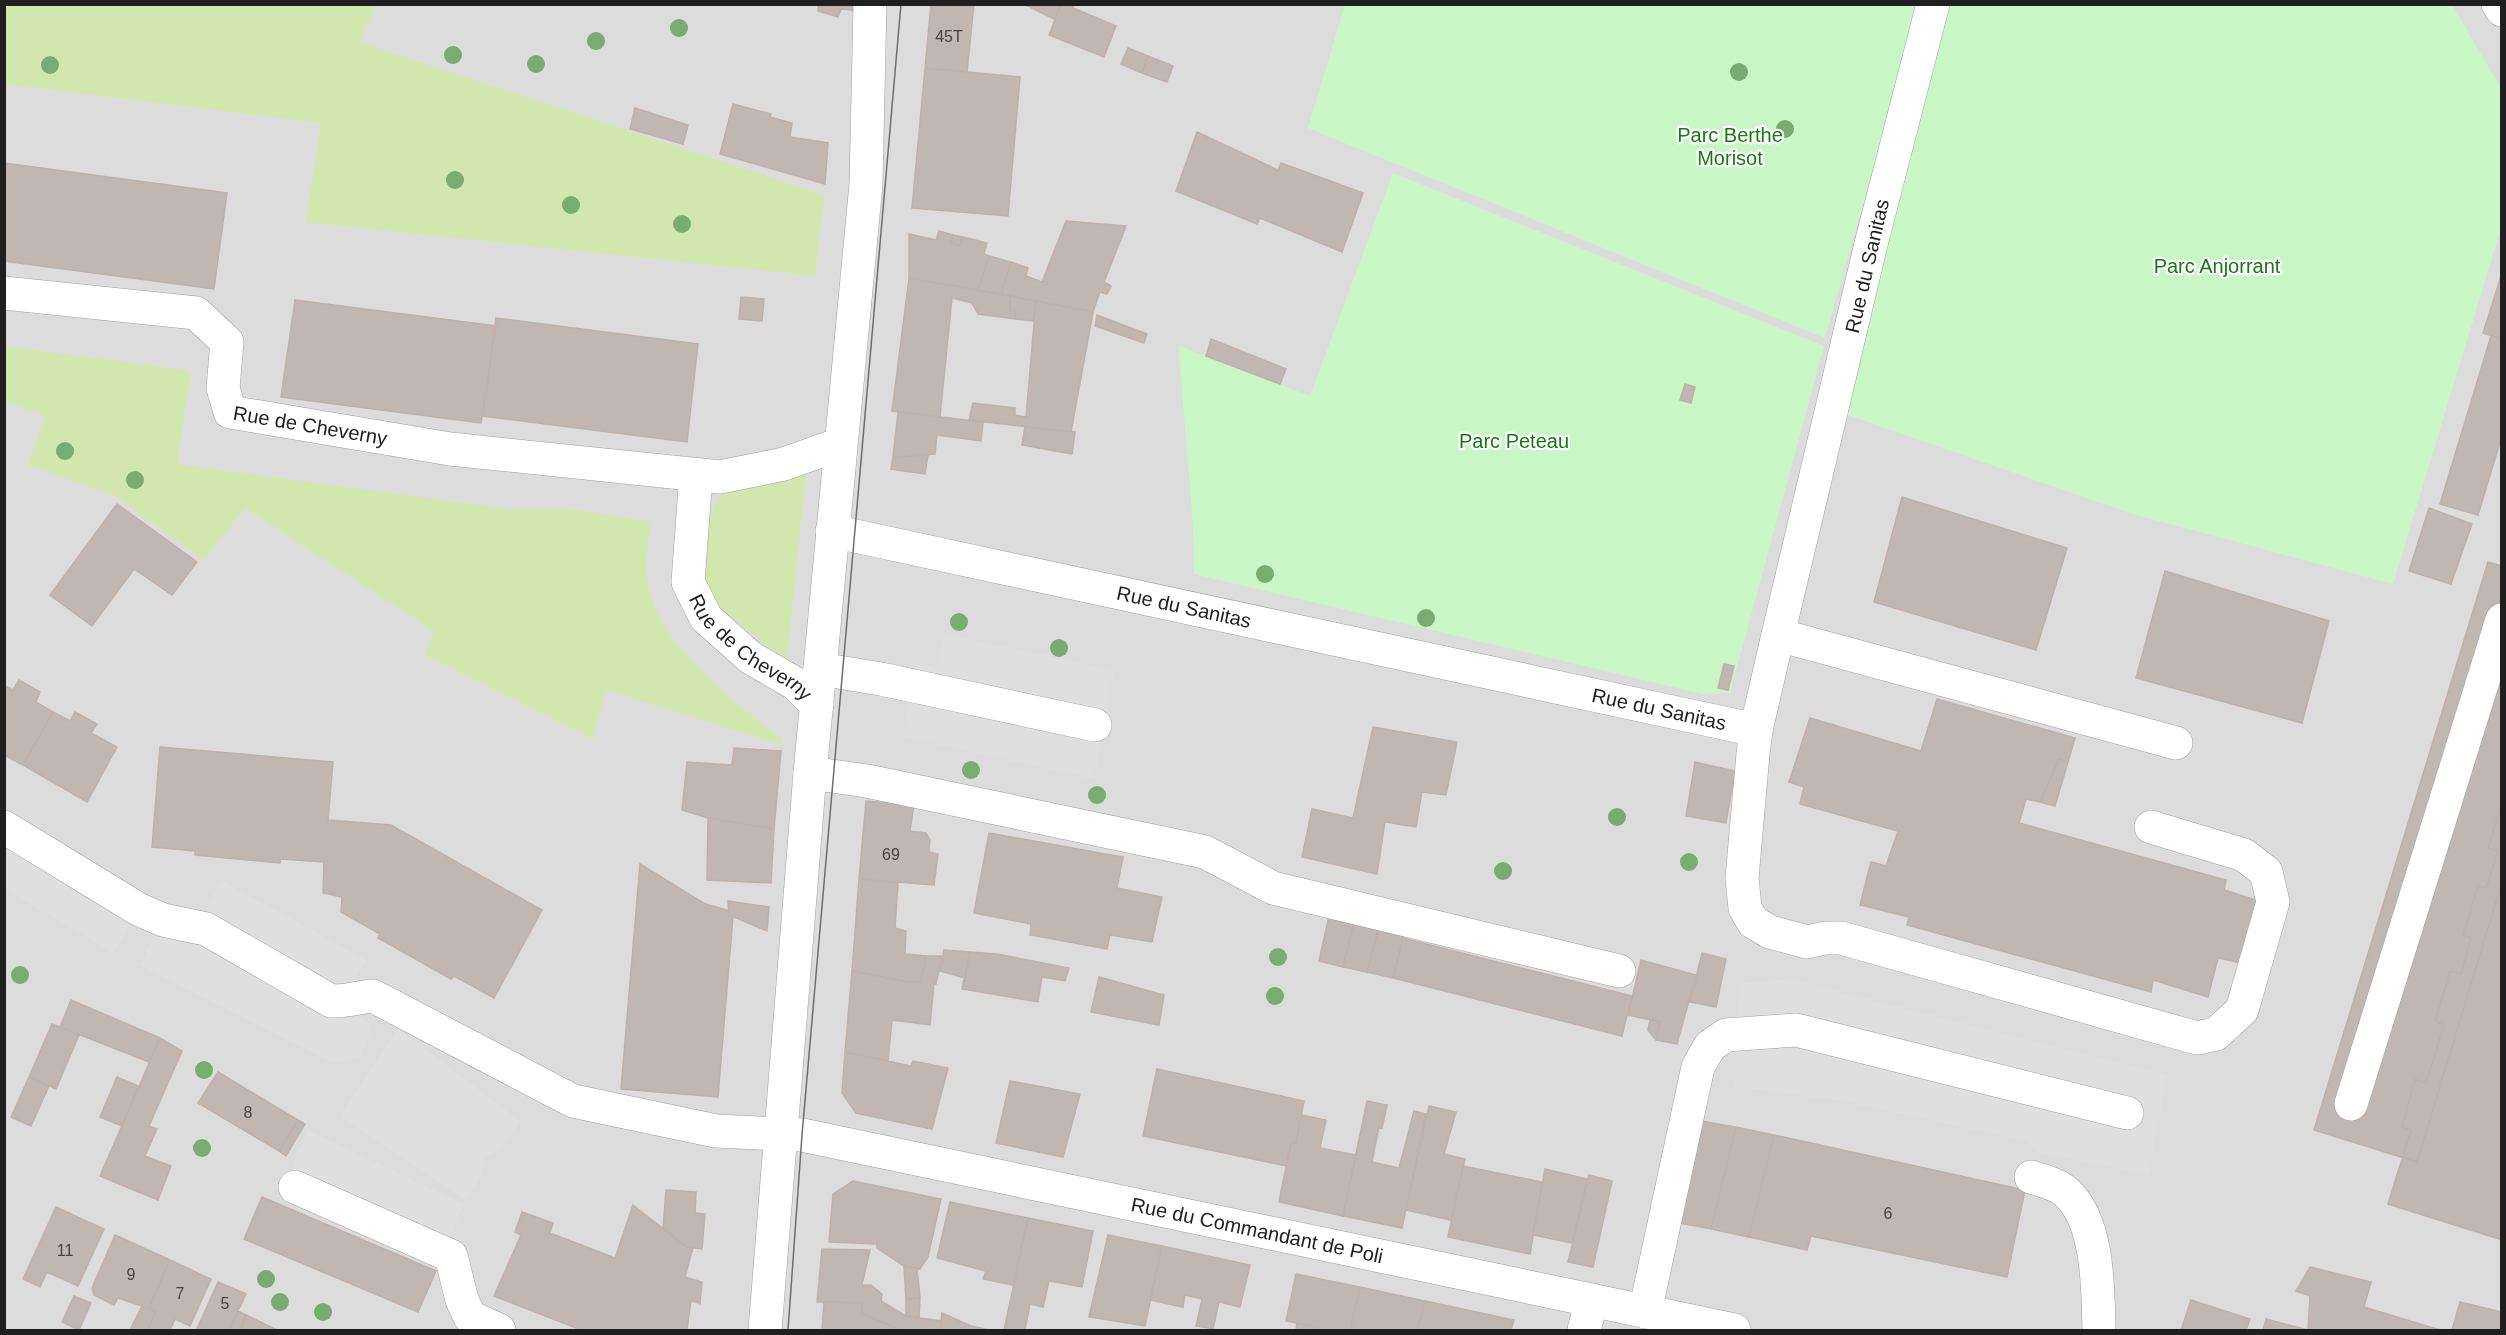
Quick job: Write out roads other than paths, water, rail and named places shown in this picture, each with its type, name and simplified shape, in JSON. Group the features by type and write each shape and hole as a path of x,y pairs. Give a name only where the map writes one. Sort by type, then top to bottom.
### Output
{"street":[{"path":"765,1330 810,773 866,184 870,4"},
{"name":"Rue du Sanitas","path":"832,531 1756,730 1871,244 1933,4"},
{"path":"2498,4 2502,10"},
{"name":"Rue de Cheverny","path":"4,293 196,313 227,342 223,388 230,412 450,449 720,477 784,464 840,444"},
{"name":"Rue de Cheverny","path":"696,475 688,582 706,618 751,658 796,684 817,705"},
{"path":"2352,1104 2502,620"},
{"path":"1778,635 2176,743"},
{"path":"820,669 881,678 1095,725"},
{"path":"1756,730 1742,878 1745,908 1753,922 1770,932 1807,942 1825,938 1842,938 2197,1038 2216,1034 2242,1010 2273,902 2266,872 2244,855 2151,827"},
{"path":"810,773 867,781 1205,852 1273,888 1619,971"},
{"name":"Rue du Commandant de Poli","path":"4,827 138,909 163,920 206,929 331,1001 346,1002 358,997 373,996 573,1101 716,1131 802,1135 1588,1315 1645,1312 1734,1330"},
{"path":"1645,1312 1698,1066 1710,1046 1726,1035 1796,1030 2127,1113"},
{"path":"2031,1177 2064,1190 2080,1212 2093,1252 2099,1330"},
{"path":"295,1187 451,1256 462,1300 470,1317 499,1330"}],"tram line":[{"path":"788,1330 802,1135 901,4"}],"park label":[{"name":"Parc Berthe Morisot","path":"1730,146"},
{"name":"Parc Anjorrant","path":"2217,266"},
{"name":"Parc Peteau","path":"1514,441"}]}
